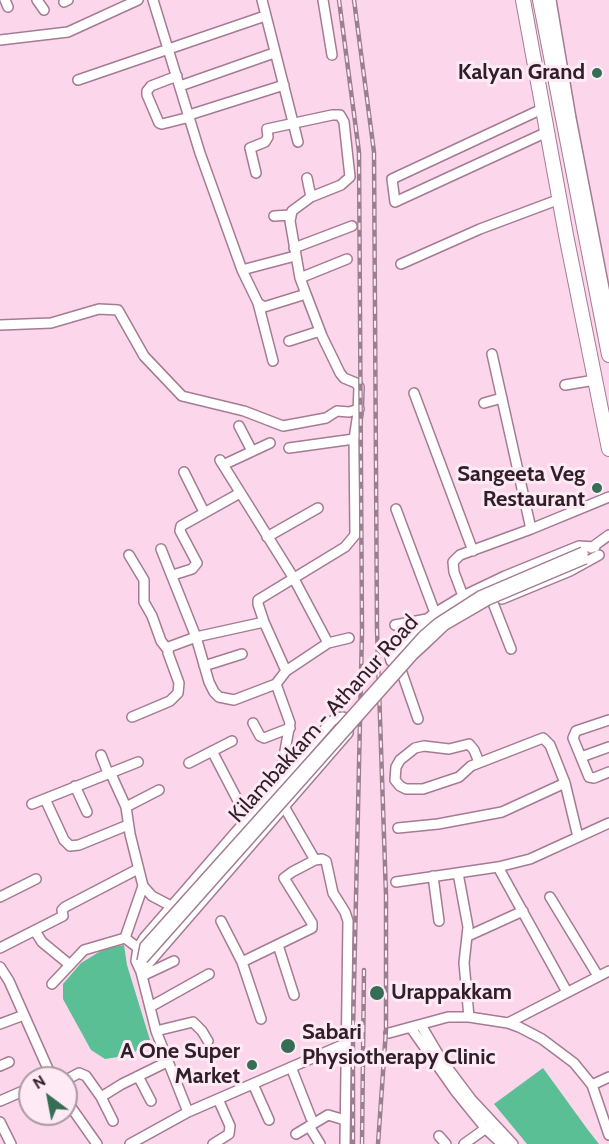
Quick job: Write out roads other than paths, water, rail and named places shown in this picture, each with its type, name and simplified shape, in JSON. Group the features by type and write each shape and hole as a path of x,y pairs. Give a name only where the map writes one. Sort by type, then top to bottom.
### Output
{"highway":[{"path":"540,0 609,356"},
{"path":"524,6 609,449"}],"street":[{"path":"38,0 44,10"},
{"path":"0,40 68,32 122,3 138,0"},
{"path":"153,0 189,116 242,270 258,303 273,361"},
{"path":"262,0 298,142"},
{"path":"323,0 332,55"},
{"path":"516,0 524,6"},
{"path":"551,0 609,314"},
{"path":"78,80 265,16"},
{"path":"180,86 274,53"},
{"path":"177,76 151,86 147,95 159,123 189,116 284,85"},
{"path":"542,109 392,179 395,202 547,132"},
{"path":"256,173 250,148 265,142 268,137 267,129 337,114 344,122 350,177 341,185 310,197 295,208 290,215 300,278 320,332 340,373 344,378 357,384 360,395 354,439 355,535 345,547 258,600 264,622 286,671"},
{"path":"307,178 311,191 310,197"},
{"path":"401,264 480,229 560,199"},
{"path":"274,216 290,215"},
{"path":"242,270 295,252 352,226"},
{"path":"300,278 347,259"},
{"path":"258,303 264,307 306,294"},
{"path":"0,325 51,323 99,309 118,310 144,356 182,396 244,411 283,426 326,418 337,411 349,412 359,409"},
{"path":"289,341 320,332"},
{"path":"492,354 531,529"},
{"path":"565,385 595,380"},
{"path":"414,393 473,551"},
{"path":"484,403 502,398"},
{"path":"239,426 252,451"},
{"path":"289,448 354,439"},
{"path":"270,443 222,462 293,577 328,643"},
{"path":"184,472 204,512"},
{"path":"173,575 197,565 179,528 240,493"},
{"path":"463,596 454,572 453,562 460,555 609,497"},
{"path":"267,537 318,508"},
{"path":"396,509 431,616"},
{"name":"Kilambakkam - Athanur Road","path":"189,1112 156,1030 142,974 145,946 423,636 438,623 480,596 584,555 601,552 609,535"},
{"path":"418,719 401,670 391,661 390,657 431,616 463,596 505,576 579,546 601,552"},
{"path":"161,549 196,637 209,682 214,692 226,699 242,698 276,684 286,671 328,643 349,638"},
{"path":"401,670 448,628 479,608 570,570 601,552"},
{"path":"129,555 144,580 143,598 160,641 168,650 179,683 178,693 170,701 132,717"},
{"path":"493,603 511,649"},
{"path":"395,625 431,616"},
{"path":"168,650 173,645 196,637 264,622"},
{"path":"204,666 242,654"},
{"path":"276,684 290,723 279,784 283,807 315,860"},
{"path":"343,717 347,720 348,733 142,974 136,961 138,948 171,906 332,722 343,717"},
{"path":"609,720 573,734 592,778 609,772"},
{"path":"253,723 260,736 264,738 290,728"},
{"path":"479,762 470,745 449,749 424,746 408,753 400,760 396,767 395,780 406,789 423,789 459,777 479,762 543,738 550,745 565,783 578,837"},
{"path":"189,763 232,741"},
{"path":"581,757 609,747"},
{"path":"212,751 248,820"},
{"path":"101,755 126,807 128,825 143,886 152,896 171,906"},
{"path":"32,804 138,762"},
{"path":"398,828 438,824 502,812 565,783"},
{"path":"75,786 87,812"},
{"path":"126,807 159,790"},
{"path":"45,799 64,840 70,846 79,845 128,825"},
{"path":"396,882 498,867 530,859 609,823"},
{"path":"242,962 312,928 312,923 284,878 315,860 322,858 327,861 333,893 347,917 345,1141 334,1144"},
{"path":"498,867 567,992"},
{"path":"0,948 63,916 62,910 66,907 138,869"},
{"path":"458,873 467,919 468,936 464,963 469,1017"},
{"path":"433,876 439,921"},
{"path":"0,897 36,879"},
{"path":"125,938 143,886"},
{"path":"550,897 598,976"},
{"path":"468,936 524,911"},
{"path":"221,921 242,962 261,1019"},
{"path":"34,931 42,942 70,965"},
{"path":"125,938 138,948"},
{"path":"52,984 84,950 125,938"},
{"path":"278,945 294,995"},
{"path":"142,974 174,961"},
{"path":"0,968 4,983 24,1015 47,1066"},
{"path":"508,1023 609,971"},
{"path":"150,1007 209,974"},
{"path":"0,1024 24,1015"},
{"path":"389,1033 448,1017 469,1017 508,1023 542,1039 574,1063 592,1085 609,1134"},
{"path":"156,1030 194,1022 208,1041"},
{"path":"421,1025 441,1059 502,1144"},
{"path":"411,1028 445,1078 489,1126 513,1144"},
{"path":"130,1144 189,1112 347,1042"},
{"path":"101,1097 167,1062"},
{"path":"291,1067 320,1144"},
{"path":"78,1074 82,1074 101,1097 113,1121"},
{"path":"138,1076 151,1101"},
{"path":"592,1085 609,1077"},
{"path":"253,1084 269,1120"},
{"path":"0,1101 18,1093"},
{"path":"213,1144 229,1134 230,1126 218,1099"},
{"path":"296,1134 310,1122 328,1115 345,1120"},
{"path":"78,1117 97,1144"},
{"path":"0,1122 5,1140"},
{"path":"464,1144 489,1126"},
{"path":"440,1136 446,1144"}],"railway":[{"path":"339,0 359,152 362,632 353,1030 353,1144"},
{"path":"354,0 374,152 377,630 386,895 386,1030 378,1144"},
{"path":"362,1144 364,970"}],"place":[{"name":"Kalyan Grand","path":"597,73"},
{"name":"Sangeeta Veg Restaurant","path":"597,488"},
{"name":"Urappakkam","path":"377,993"},
{"name":"Sabari Physiotherapy Clinic","path":"288,1046"},
{"name":"A One Super Market","path":"252,1065"}]}
